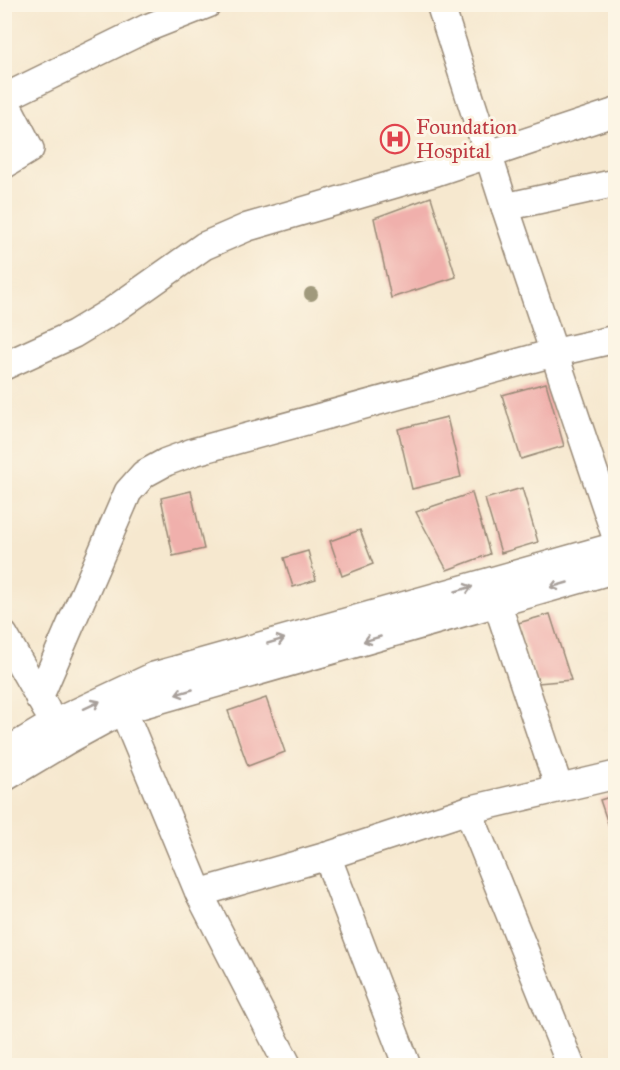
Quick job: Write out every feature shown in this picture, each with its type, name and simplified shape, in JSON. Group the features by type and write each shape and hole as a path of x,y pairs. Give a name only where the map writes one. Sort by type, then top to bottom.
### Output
{"street":[{"path":"4,165 30,149 4,99 147,28 208,4"},
{"path":"440,4 615,537"},
{"path":"4,366 74,334 112,311 204,246 248,226 489,155 615,112"},
{"path":"505,207 615,183"},
{"path":"39,698 128,492 144,474 166,462 194,452 553,353 615,339"},
{"path":"4,778 60,732 154,675 615,546"},
{"path":"4,753 123,710 615,569"},
{"path":"497,603 559,788"},
{"path":"4,635 60,732"},
{"path":"123,710 199,893 288,1065"},
{"path":"199,893 327,856 468,810 615,775"},
{"path":"468,810 570,1065"},
{"path":"327,856 407,1065"}],"building":[{"path":"431,197 456,277 391,298 374,218"},
{"path":"546,383 564,446 521,459 502,395"},
{"path":"447,417 461,477 412,489 398,429"},
{"path":"522,488 538,542 501,553 485,499"},
{"path":"191,491 204,549 173,556 161,498"},
{"path":"472,493 490,554 447,570 416,512"},
{"path":"360,530 373,564 342,576 330,541"},
{"path":"308,551 316,580 293,587 284,558"},
{"path":"550,614 571,680 538,683 518,623"},
{"path":"266,698 285,752 248,766 228,711"},
{"path":"616,795 616,844 615,844 600,800"}],"place":[{"name":"Foundation Hospital","path":"395,139"}]}
